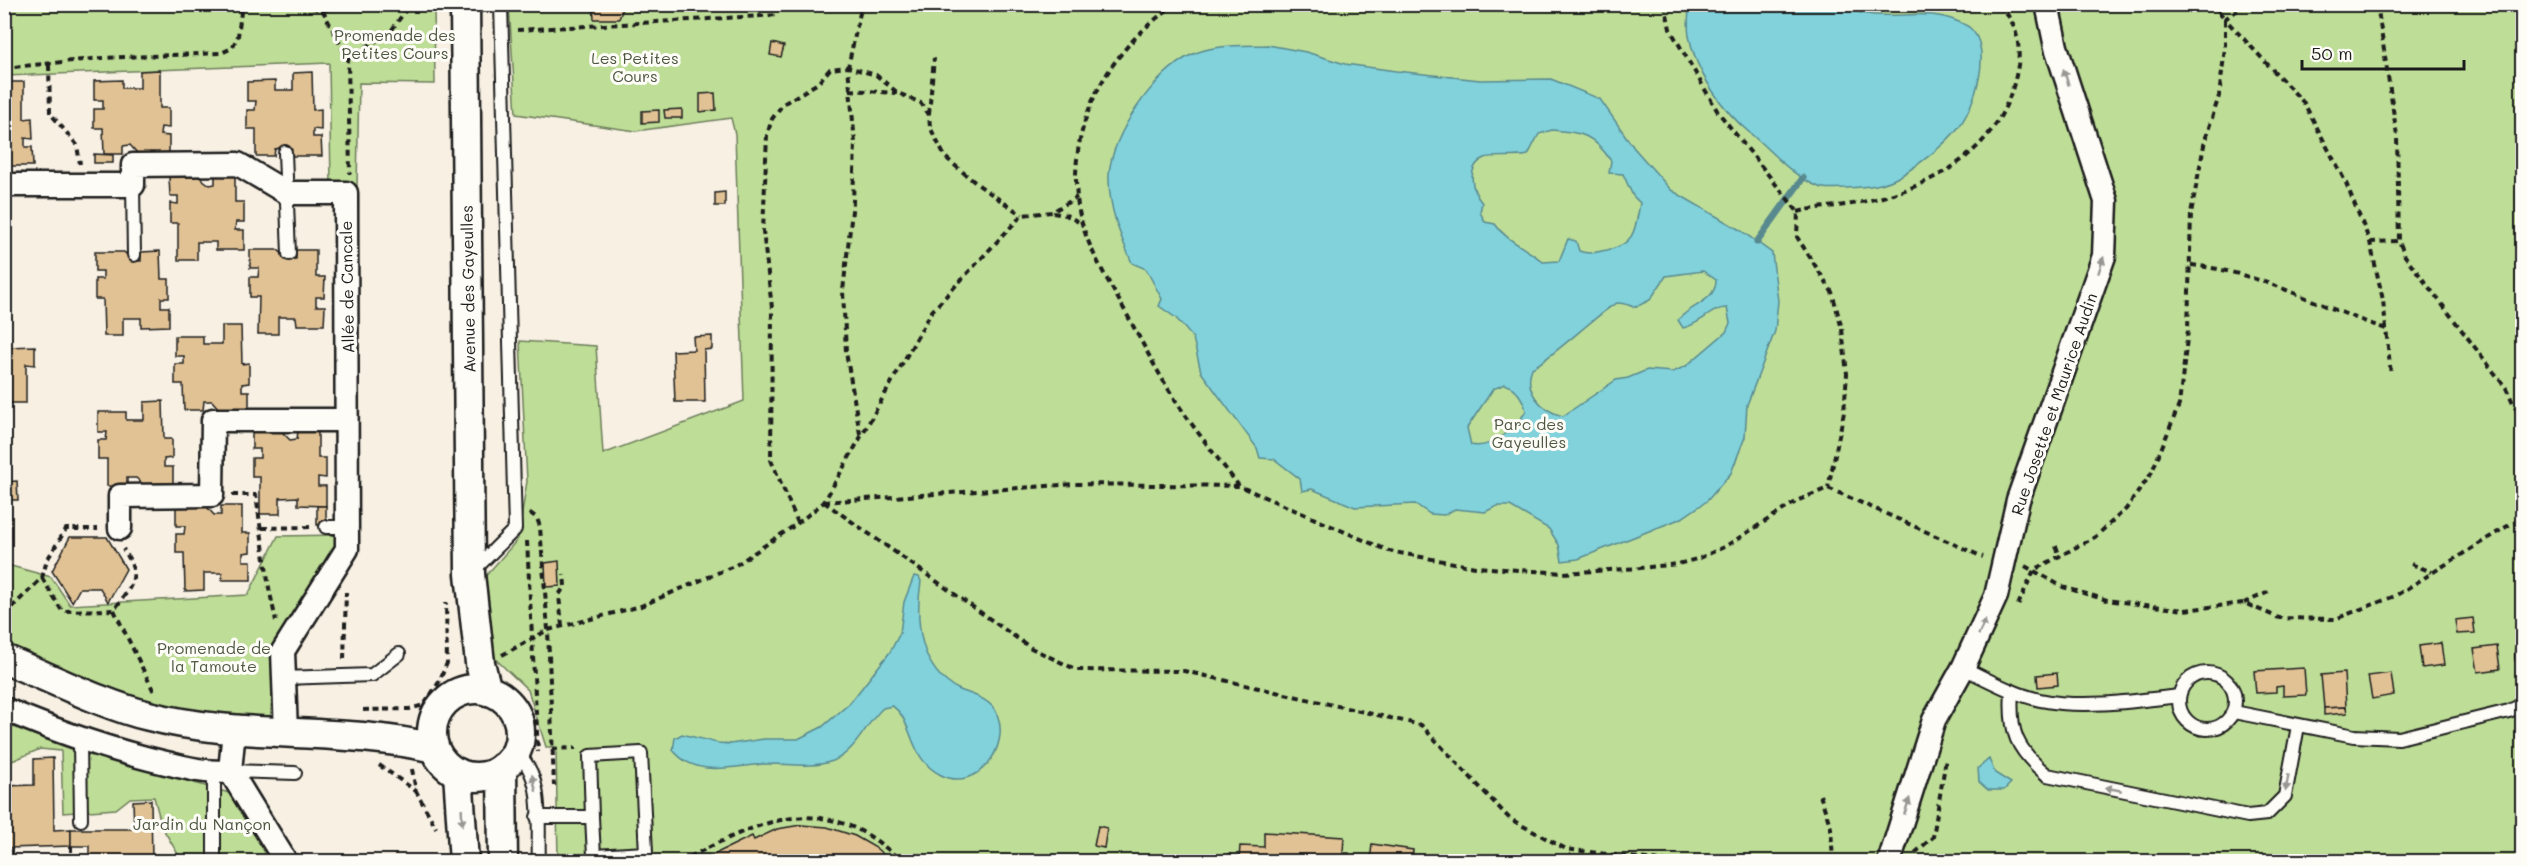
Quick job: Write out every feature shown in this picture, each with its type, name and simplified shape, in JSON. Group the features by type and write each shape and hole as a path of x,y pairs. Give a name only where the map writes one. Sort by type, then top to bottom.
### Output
{"street":[{"name":"Avenue des Gayeulles","path":"465,4 470,574 480,663 487,691"},
{"name":"Rue Josette et Maurice Audin","path":"1898,859 1934,720 1963,668 1996,596 2018,500 2104,256 2106,201 2056,47 2047,4"},
{"path":"4,185 133,184 133,165 238,164 287,193 346,193"},
{"name":"Allée de Cancale","path":"340,535 348,358 346,193"},
{"path":"114,528 120,496 212,495 213,420 346,420"},
{"path":"286,733 283,651 340,535"},
{"name":"Avenue des Gayeulles","path":"435,718 447,701 455,695 460,678 470,574"},
{"path":"4,659 148,716 234,730 337,735 434,748"},
{"path":"455,695 465,691 487,691 506,702 516,717 520,735 508,760 503,861"},
{"path":"4,709 80,740 126,754 222,772 286,861"},
{"path":"337,735 435,718 432,727 434,748 444,763 458,773 480,777 508,760"},
{"path":"222,772 234,730"},
{"path":"458,773 464,861"}],"lane":[{"path":"470,574 515,529 501,4"},
{"path":"285,152 289,254"},
{"path":"133,184 134,255"},
{"path":"2523,651 2523,658"},
{"path":"283,678 372,675 399,654"},
{"path":"1963,668 2012,691 2042,700 2140,701 2179,696"},
{"path":"2198,673 2214,673 2225,678 2232,687 2236,701 2234,712 2220,726 2203,729 2194,726 2182,715 2179,696 2186,682 2198,673"},
{"path":"2012,691 2010,716 2015,737 2026,757 2047,775 2248,816 2267,814 2285,796 2298,726"},
{"path":"2234,712 2354,736 2398,738 2509,711 2523,705"},
{"path":"80,740 81,820"},
{"path":"640,753 646,853 594,856 592,817 590,756 640,753"},
{"path":"508,760 526,760 534,781 538,861"},
{"path":"214,861 222,772 295,773"},
{"path":"537,817 592,817"}],"path":[{"path":"4,68 102,58 221,53 232,48 238,36 242,4"},
{"path":"302,4 323,11 340,4"},
{"path":"321,4 348,59 350,187 346,193"},
{"path":"348,59 391,31 410,4"},
{"path":"860,435 846,352 843,291 853,191 855,143 848,67 862,4"},
{"path":"1176,4 1121,54 1098,85 1079,141 1077,197 1082,224 1098,261 1174,398 1239,486"},
{"path":"1665,4 1670,29 1696,78 1718,112 1798,213 1797,237 1832,292 1842,329 1847,374 1844,412 1827,488"},
{"path":"1798,213 1820,206 1850,204 1907,189 1956,165 1977,148 2003,116 2015,83 2019,60 2017,41 2010,17 1995,4"},
{"path":"2213,4 2304,104 2346,183 2370,242 2386,329 2391,375"},
{"path":"2225,19 2246,4"},
{"path":"2377,4 2397,136 2399,241 2405,256 2506,388 2523,421"},
{"path":"501,31 778,15"},
{"path":"2015,610 2034,570 2095,537 2126,509 2151,474 2180,405 2188,330 2192,213 2205,140 2219,96 2225,48 2225,19"},
{"path":"934,58 930,127 945,157 977,184 1022,215 1052,212 1066,215 1082,224"},
{"path":"48,65 50,113 77,145 81,186"},
{"path":"798,523 771,460 772,308 763,231 767,135 772,119 783,104 818,83 831,69 848,67 876,75 898,93 921,103 929,115"},
{"path":"850,90 898,93"},
{"path":"1052,212 1077,197"},
{"path":"480,663 492,660 548,630 641,606 725,569 798,523 824,502 932,311 1022,215"},
{"path":"2370,242 2399,241"},
{"path":"2191,265 2225,268 2265,281 2386,329"},
{"path":"824,502 1075,484 1239,486 1389,551 1475,567 1564,573 1678,564 1700,558 1726,546 1799,500 1827,488 1985,558 2005,560 2034,570 2063,587 2107,600 2184,610 2244,603 2271,591"},
{"path":"212,495 256,495 269,588 283,651"},
{"path":"824,502 1031,648 1077,670 1184,671 1421,725 1510,819 1566,849 1669,861"},
{"path":"515,513 529,512 537,518 540,527 548,630 555,817"},
{"path":"2244,603 2279,618 2336,619 2395,596 2523,517"},
{"path":"4,615 42,578 47,560 66,529 114,528 133,564 134,582 114,610"},
{"path":"262,528 340,535 344,676"},
{"path":"515,529 527,536 539,773 534,781"},
{"path":"2055,546 2060,557"},
{"path":"2411,564 2433,573"},
{"path":"562,627 559,595 565,586 564,574"},
{"path":"42,578 62,611 114,610"},
{"path":"114,610 154,693"},
{"path":"352,711 409,709 424,705 440,682 447,663"},
{"path":"144,689 165,695"},
{"path":"552,749 581,748 590,756"},
{"path":"1898,859 1922,849 1933,837 1947,757"},
{"path":"1820,795 1831,828 1833,861"},
{"path":"680,861 763,823 793,817 822,819 849,825 877,840 902,861"},
{"path":"71,846 72,861"}],"green space":[{"name":"Promenade des Petites Cours","path":"4,5 434,5 435,84 359,83 357,186 331,185 329,63 5,76"},
{"name":"Parc des Gayeulles","path":"509,5 2522,5 2522,861 558,861 556,747 546,747 528,690 489,653 482,580 518,539 527,481 520,341 596,346 603,454 744,401 735,134 731,118 636,131 516,114"},
{"name":"Promenade de la Tamoute","path":"341,535 275,653 270,724 151,709 5,647 4,564 51,577 70,605 248,595 278,536"},
{"name":"Jardin du Nançon","path":"4,721 61,744 229,793 272,861 182,861 162,827 154,797 130,798 116,809 63,813 61,751 40,749 5,764"}],"water":[{"path":"1689,5 1840,5 1873,15 1920,15 1952,19 1969,27 1980,49 1981,63 1976,92 1964,118 1947,141 1902,175 1882,184 1832,189 1819,187 1800,177 1783,164 1721,103 1704,77 1693,50 1688,32"},
{"path":"1268,45 1306,52 1345,64 1396,71 1480,80 1551,79 1600,99 1634,148 1671,190 1740,230 1772,253 1778,301 1775,331 1747,405 1745,437 1731,473 1707,501 1682,518 1578,559 1562,561 1559,545 1549,529 1510,506 1497,506 1485,512 1455,509 1444,515 1430,514 1415,504 1355,507 1312,489 1302,491 1300,479 1274,459 1260,458 1257,448 1201,372 1193,338 1176,318 1159,306 1162,299 1146,269 1132,263 1113,210 1109,175 1112,159 1126,124 1150,90 1177,63 1200,51 1219,47","holes":["1552,130 1572,132 1593,140 1611,161 1609,173 1623,174 1633,196 1640,203 1635,228 1624,244 1607,250 1587,253 1579,251 1576,241 1568,239 1559,261 1543,262 1511,240 1495,224 1485,222 1480,212 1482,203 1473,186 1475,167 1488,157 1528,155 1539,134","1703,271 1716,280 1712,293 1678,320 1683,328 1717,310 1727,308 1730,323 1726,332 1686,366 1673,372 1647,370 1616,380 1563,416 1548,410 1536,399 1530,385 1532,368 1612,305 1620,303 1636,307 1650,300 1666,276","1505,384 1513,388 1521,398 1526,411 1509,431 1495,441 1479,446 1471,445 1467,428 1493,389"]},
{"path":"914,576 919,577 921,581 920,628 928,658 946,682 986,701 997,714 1000,727 995,753 988,764 978,772 967,778 954,779 930,768 916,749 904,720 892,706 883,708 841,757 825,763 704,768 682,759 673,750 675,738 682,734 730,744 764,739 798,739 822,727 850,703 890,652 900,633 904,602"},
{"path":"1989,759 1995,773 2011,783 2004,790 1988,790 1979,782 1978,768"}],"building":[{"path":"624,5 619,19 594,19 593,6"},
{"path":"772,43 784,46 781,57 770,55"},
{"path":"160,70 160,108 169,108 169,128 161,127 160,135 169,136 169,154 139,155 130,145 123,146 123,154 104,154 103,128 94,128 94,109 103,109 103,100 94,100 94,81 122,80 122,88 140,88 140,71"},
{"path":"312,72 313,110 321,109 321,130 313,129 313,137 321,137 322,156 291,156 280,148 275,149 274,156 256,156 256,129 247,129 247,110 255,110 256,101 247,101 247,82 275,81 275,90 293,90 293,73"},
{"path":"4,82 24,82 24,119 32,118 33,139 25,138 25,147 32,147 33,166 4,166"},
{"path":"715,93 716,110 700,112 700,94"},
{"path":"682,109 682,118 665,118 664,110"},
{"path":"659,110 659,122 642,123 642,111"},
{"path":"94,154 113,155 113,163 94,163"},
{"path":"235,175 235,202 244,202 244,222 236,222 235,230 244,230 244,250 216,250 216,242 197,242 197,260 178,260 178,223 170,223 170,203 178,204 178,196 170,196 169,177 199,177 210,185 215,184 215,176"},
{"path":"725,192 725,206 715,206 715,193"},
{"path":"250,250 278,250 287,258 296,259 296,250 316,250 316,277 325,277 324,297 316,297 316,306 325,306 324,325 297,325 296,317 278,317 278,334 258,334 259,297 250,297 250,277 258,277 259,268 250,268"},
{"path":"160,251 161,279 169,279 169,298 161,298 161,307 169,307 169,326 141,327 141,318 123,318 123,336 104,336 103,299 95,299 95,279 103,279 103,271 95,271 95,252 124,252 133,261 141,261 141,252"},
{"path":"222,326 241,326 242,364 249,363 249,383 242,384 242,391 249,391 249,409 220,410 212,401 204,401 203,410 184,410 183,384 175,384 175,364 184,364 184,356 175,356 175,336 203,336 203,344 222,344"},
{"path":"712,336 712,349 704,350 705,402 675,402 673,351 694,350 693,337"},
{"path":"4,338 7,338 8,347 35,346 35,365 26,364 26,403 8,403 9,412 4,412"},
{"path":"163,401 164,439 172,439 172,458 164,459 164,467 173,467 173,485 144,485 136,478 127,478 127,486 107,486 107,459 98,459 98,440 106,440 107,432 98,432 98,412 126,412 126,420 144,420 144,402"},
{"path":"252,431 281,431 290,440 297,439 298,431 318,431 318,458 326,458 326,478 318,477 318,486 326,486 326,506 298,505 298,497 280,498 280,514 260,514 260,477 252,477 252,458 260,458 260,449 252,449"},
{"path":"17,481 18,500 10,500 10,538 4,538 4,482"},
{"path":"206,506 214,515 221,515 221,506 242,506 242,533 250,533 250,552 243,553 243,561 251,561 251,580 222,580 222,573 204,573 204,590 185,591 184,553 176,553 176,534 184,534 185,526 176,526 176,507"},
{"path":"317,506 326,506 326,525 317,525"},
{"path":"70,537 107,537 126,569 108,602 100,588 80,588 72,602 52,571"},
{"path":"559,561 560,586 546,587 545,563"},
{"path":"2473,618 2475,633 2457,634 2455,620"},
{"path":"2441,643 2444,665 2422,668 2419,646"},
{"path":"2497,646 2500,669 2478,672 2474,649"},
{"path":"2304,668 2306,695 2283,696 2283,686 2276,687 2276,692 2256,693 2254,671"},
{"path":"2057,673 2058,685 2038,687 2037,675"},
{"path":"2344,673 2346,707 2324,708 2321,675"},
{"path":"2391,673 2394,695 2372,699 2368,676"},
{"path":"2346,707 2347,713 2324,715 2324,708"},
{"path":"53,758 54,830 71,829 71,846 9,848 9,862 4,862 4,786 34,785 34,759"},
{"path":"151,800 152,862 89,862 89,846 71,846 71,829 134,829 133,801"},
{"path":"801,825 827,827 855,836 876,848 892,862 698,862 752,836 754,840 777,829"},
{"path":"1098,826 1107,828 1104,848 1094,846"},
{"path":"1264,832 1344,837 1343,853 1349,853 1348,862 1224,862 1229,854 1239,859 1240,846 1264,847"},
{"path":"1372,844 1413,850 1412,862 1370,862"}],"waterway":[{"path":"1757,242 1803,178"}],"park label":[{"name":"Les Petites Cours","path":"635,67"}]}
